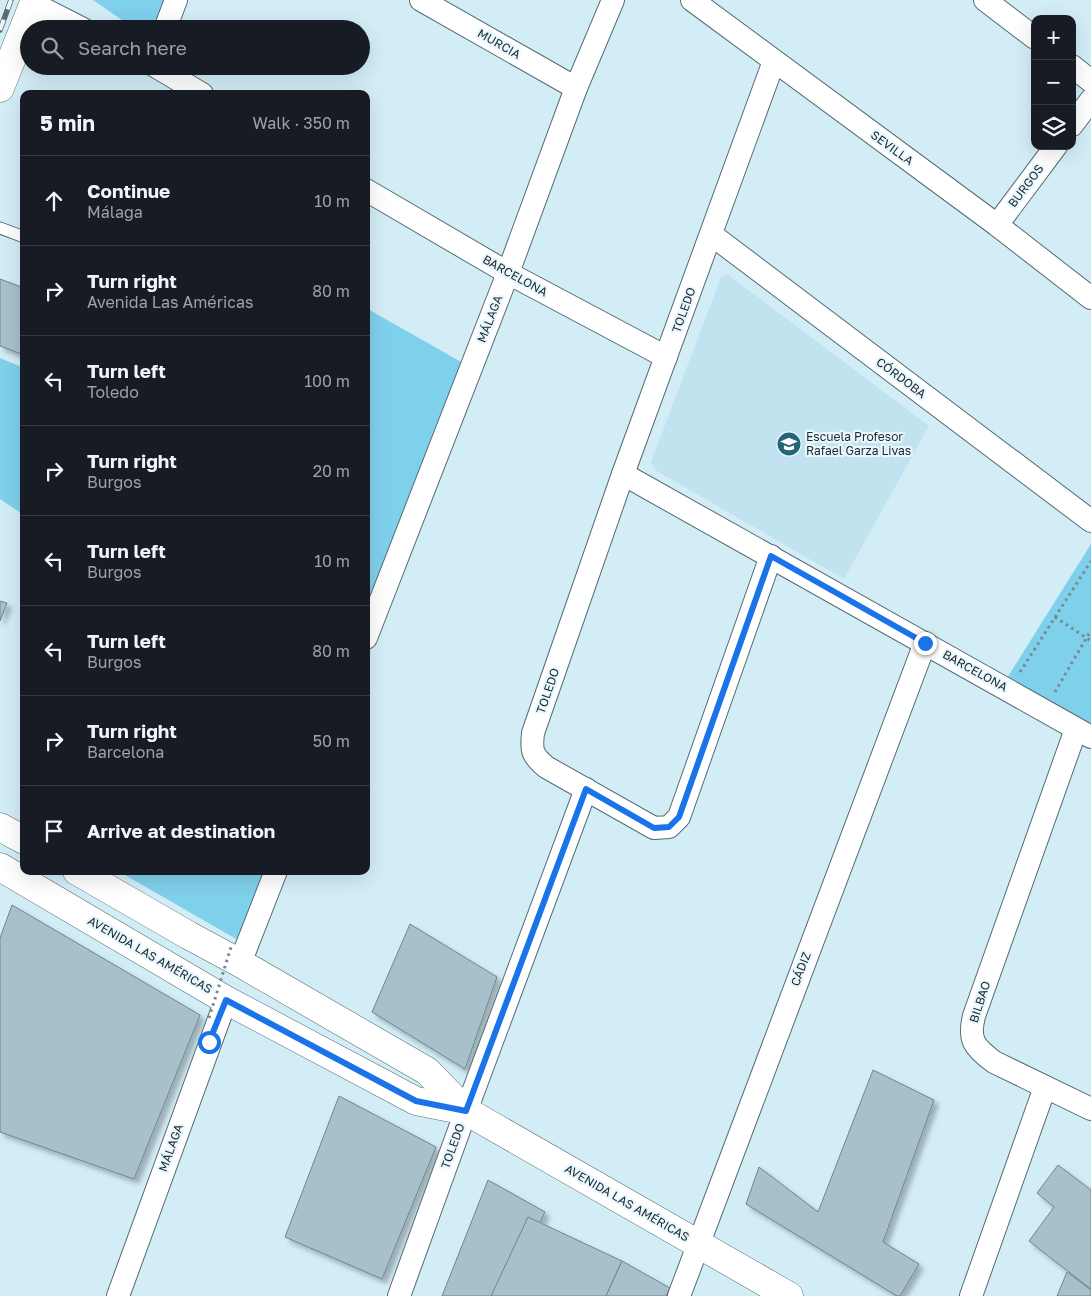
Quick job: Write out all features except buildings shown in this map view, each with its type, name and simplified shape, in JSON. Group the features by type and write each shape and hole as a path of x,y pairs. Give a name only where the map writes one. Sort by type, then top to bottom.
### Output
{"main road":[{"path":"27,20 34,2"},
{"path":"0,88 20,38"},
{"path":"0,111 15,51"},
{"path":"0,827 20,838"},
{"name":"AVENIDA LAS AMÉRICAS","path":"0,869 217,1009 416,1101 466,1111"},
{"name":"AVENIDA LAS AMÉRICAS","path":"84,875 188,935 236,954 427,1071 466,1111 789,1296"}],"street":[{"path":"168,20 176,0"},
{"name":"MURCIA","path":"421,0 576,88"},
{"name":"MÁLAGA","path":"370,628 508,273 576,88 613,0"},
{"name":"SEVILLA","path":"692,0 997,225 1091,298"},
{"path":"985,0 1031,35"},
{"path":"34,2 66,20"},
{"name":"TOLEDO","path":"399,1296 586,789 546,767 536,759 531,748 533,733 623,474 712,235 774,61"},
{"path":"1076,69 1091,80"},
{"path":"170,75 195,90"},
{"path":"1076,120 1091,100"},
{"name":"BURGOS","path":"997,225 1053,150"},
{"name":"BARCELONA","path":"370,192 508,273 666,357"},
{"name":"CÓRDOBA","path":"712,235 1091,522"},
{"name":"BARCELONA","path":"623,474 1083,733"},
{"path":"586,789 654,828 669,827 679,817 771,556"},
{"name":"CÁDIZ","path":"679,1296 925,643"},
{"name":"BILBAO","path":"1083,733 974,1016 971,1029 973,1042 981,1052 994,1062 1091,1109"},
{"path":"236,954 274,875"},
{"name":"MÁLAGA","path":"118,1296 217,1009"},
{"path":"971,1296 1045,1088"}],"lane":[{"path":"0,228 20,236"}],"path":[{"path":"1019,674 1091,561"},
{"path":"1055,617 1091,641"},
{"path":"1054,695 1091,630"},
{"path":"217,1009 236,954"}],"shaded area":[{"path":"93,0 170,0 162,20 122,20"},
{"name":"Escuela Profesor Rafael Garza Livas","path":"727,274 929,426 844,579 655,470 651,462 721,277"},
{"path":"370,310 463,363 370,602"},
{"path":"0,358 20,366 20,512 0,499"},
{"path":"1091,544 1091,727 1007,678"},
{"path":"125,875 263,875 238,940"}],"railway":[{"path":"0,30 11,0"}],"place":[{"name":"Escuela Profesor Rafael Garza Livas","path":"789,444"}],"route":[{"path":"209,1042 226,1000 416,1101 466,1111 586,789 654,828 669,827 679,817 771,556 925,643"}]}
